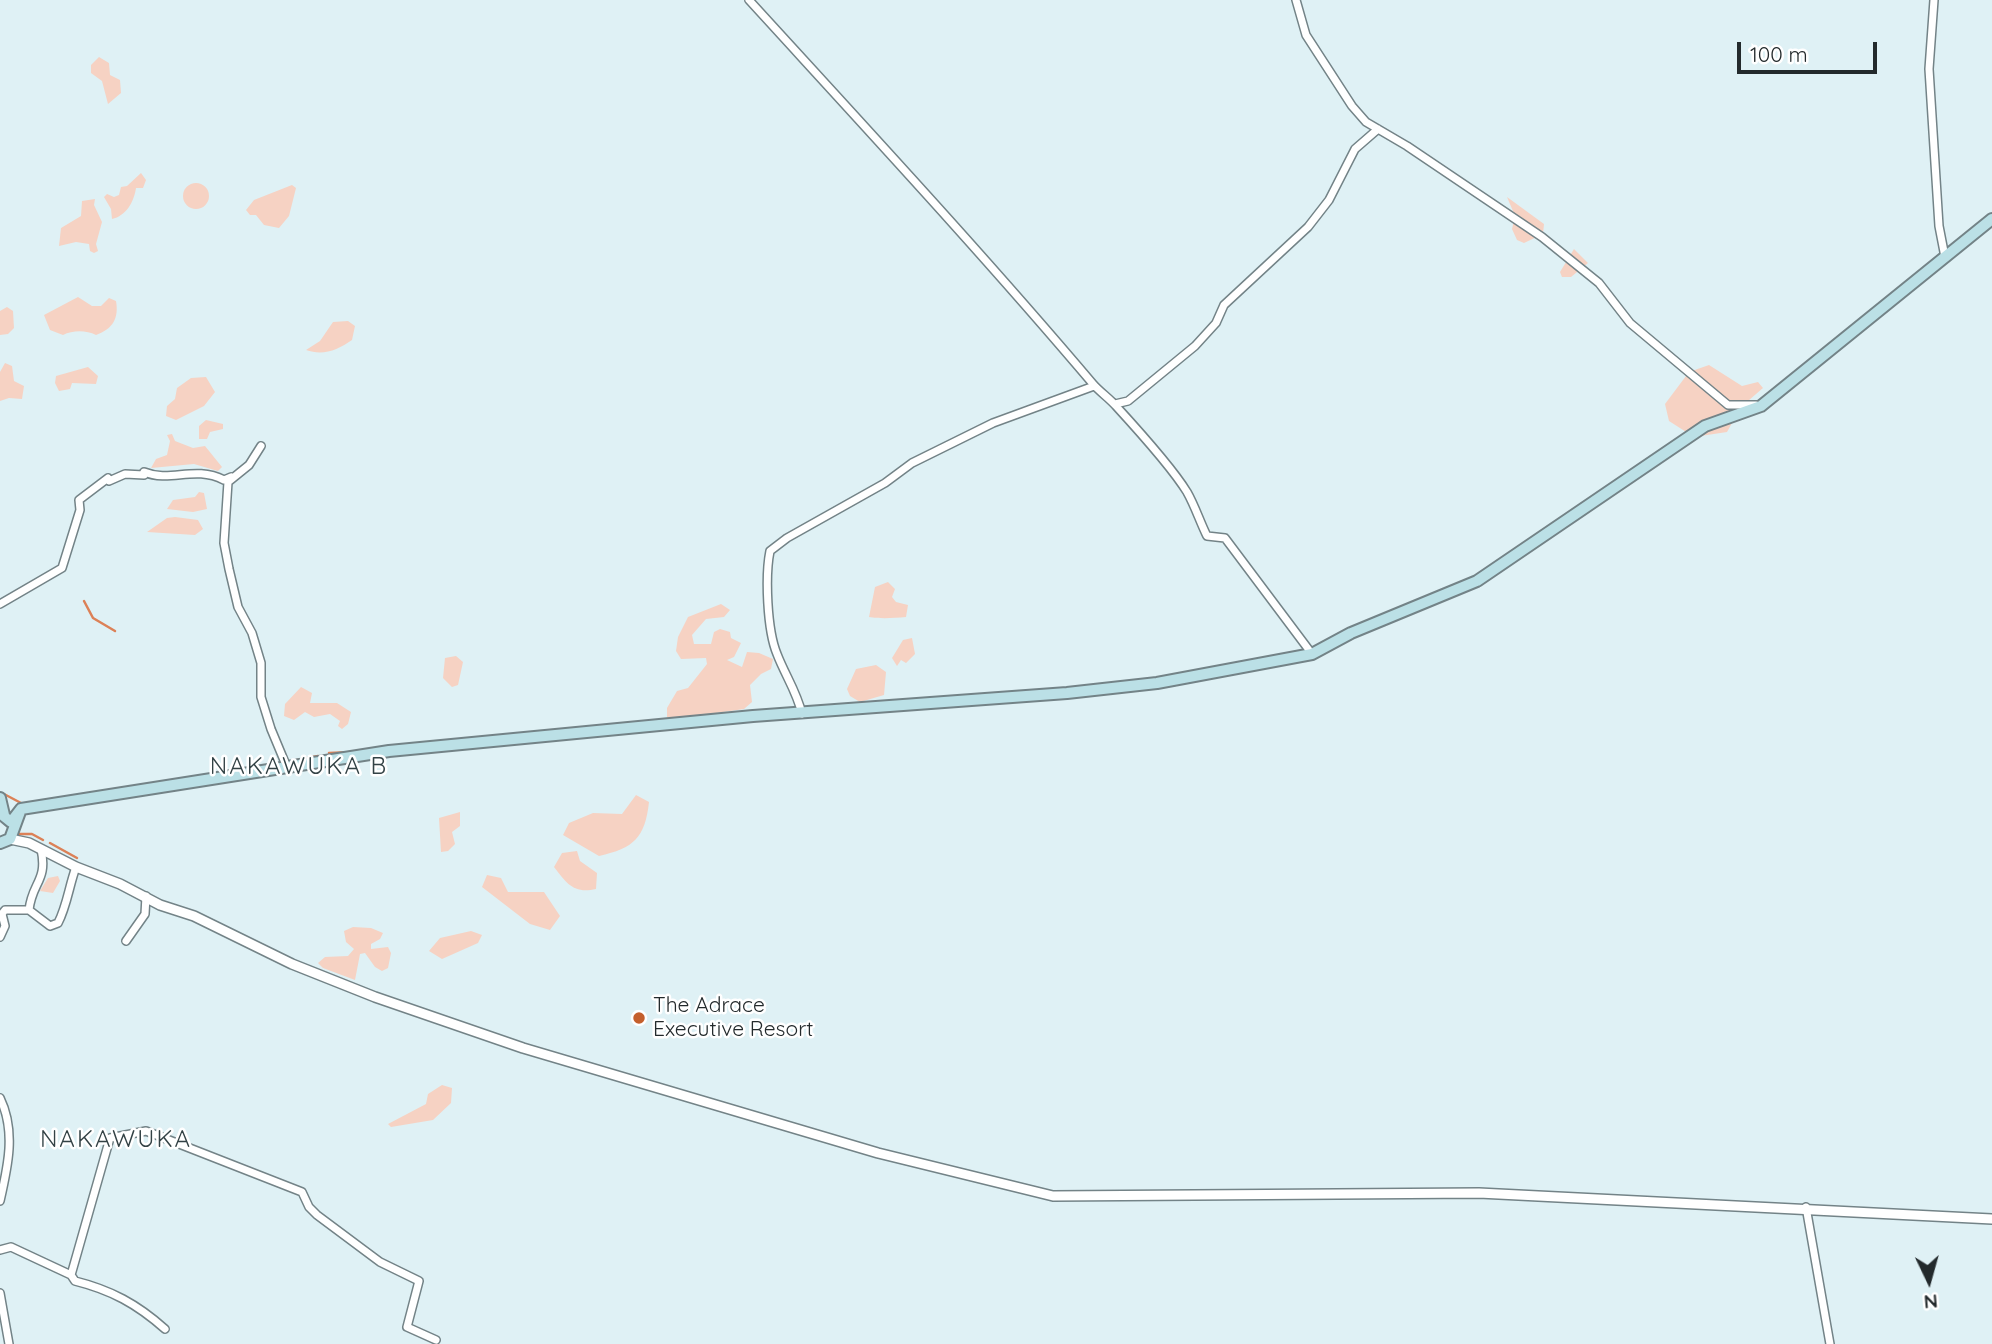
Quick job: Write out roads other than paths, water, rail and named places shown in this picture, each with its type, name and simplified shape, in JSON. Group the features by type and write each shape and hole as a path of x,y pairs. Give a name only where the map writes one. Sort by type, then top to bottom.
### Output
{"main road":[{"path":"0,798 2,814 11,822 21,809 286,765 440,745 1157,683 1312,654 1351,634 1477,581 1705,426 1761,406 1992,219"},
{"path":"5,841 21,809"}],"street":[{"path":"749,0 845,107 886,147 938,210 1066,349 1094,386 1115,404 1187,491 1207,536 1226,538 1312,654"},
{"path":"1296,0 1306,35 1336,83 1366,122 1542,237 1599,283 1630,323 1728,405 1761,406"},
{"path":"1934,0 1929,69 1939,226 1944,257"},
{"path":"1115,404 1128,401 1195,346 1216,323 1224,305 1308,227 1329,200 1354,149 1378,129"},
{"path":"803,715 798,696 772,639 768,598 770,551 787,538 885,483 912,463 993,423 1094,386"},
{"path":"261,446 249,465 228,482 224,543 238,607 252,633 261,665 261,697 286,765"},
{"path":"0,604 62,568 80,510 79,500 108,478 108,481 125,474 144,475 144,472 159,478 198,472 209,472 224,480 235,476"},
{"path":"5,841 29,843 76,867 351,988 523,1048 878,1153 1053,1196 1479,1193 1806,1207 1992,1220"},
{"path":"29,910 31,893 39,885 45,868 41,849"},
{"path":"0,937 5,926 2,914 5,910 29,910 50,926 58,923 76,867"},
{"path":"126,941 145,914 146,896"},
{"path":"0,1098 10,1128 6,1173 0,1200"},
{"path":"71,1275 110,1138 146,1131 302,1192 309,1207 317,1215 380,1262 419,1282 407,1327 436,1340"},
{"path":"1806,1207 1830,1344"},
{"path":"0,1250 11,1247 71,1275 75,1281 118,1294 140,1307 165,1329"},
{"path":"0,1293 9,1344"}],"waterway":[{"path":"84,601 93,618 115,631"},
{"path":"329,753 353,752"},
{"path":"287,762 318,756"},
{"path":"4,794 21,803"},
{"path":"16,834 32,834 43,840"},
{"path":"50,843 77,858"}],"place":[{"name":"The Adrace Executive Resort","path":"639,1018"}],"district":[{"name":"NAKAWUKA B","path":"299,767"},
{"name":"NAKAWUKA","path":"116,1140"}]}
